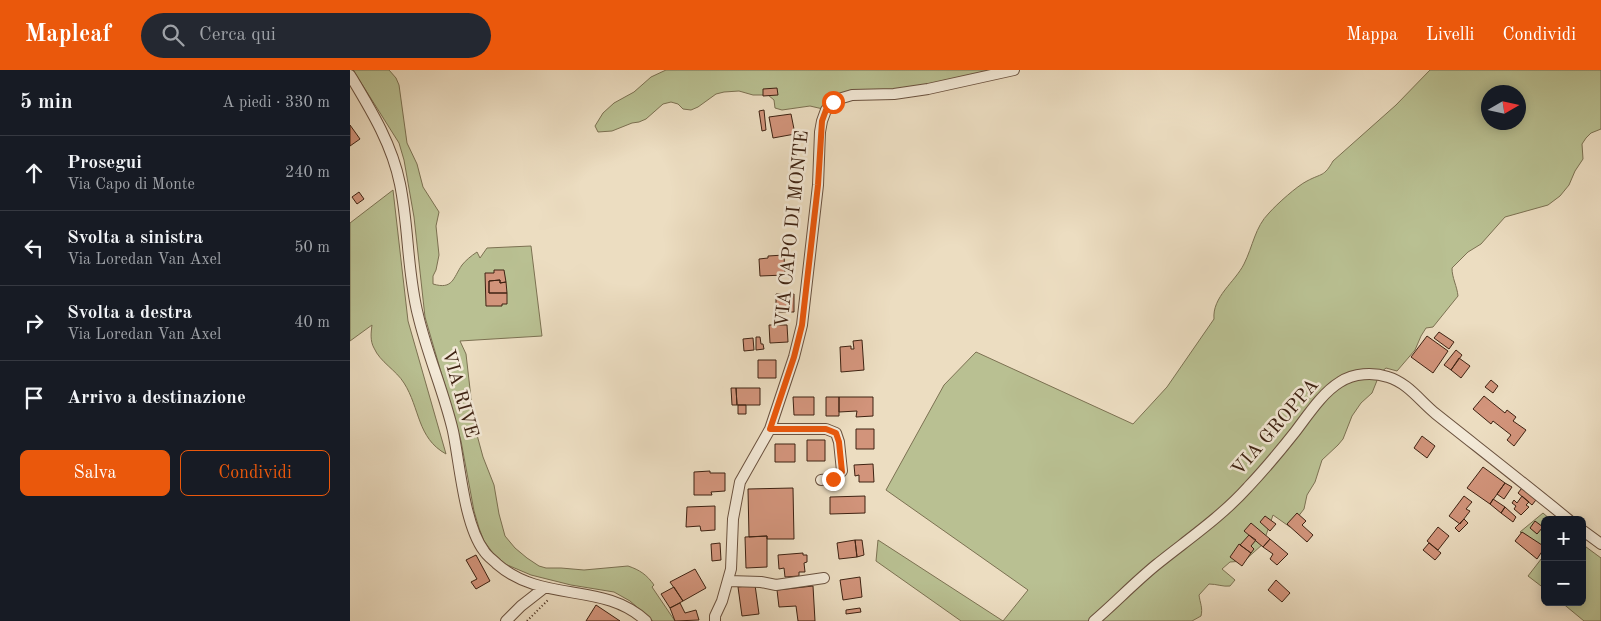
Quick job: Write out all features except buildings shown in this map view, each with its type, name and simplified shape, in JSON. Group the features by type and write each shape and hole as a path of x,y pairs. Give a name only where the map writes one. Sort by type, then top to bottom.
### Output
{"street":[{"name":"VIA CAPO DI MONTE","path":"715,621 715,616 728,581 732,557 733,519 740,482 770,429 794,357 802,325 818,185 821,126 826,110 833,102 852,95 894,94 928,90 1014,70"},
{"name":"VIA RIVE","path":"350,75 385,135 397,170 406,222 413,290 418,316 447,407 467,506 476,536 484,552 509,573 527,583 612,601 638,613 646,621"},
{"name":"VIA GROPPA","path":"1094,621 1155,566 1223,512 1272,461 1330,389 1341,381 1355,375 1370,374 1388,377 1408,388 1429,409 1491,456 1564,516"},
{"path":"770,429 826,429 836,433 839,442 842,472 838,477 822,480"},
{"path":"1586,533 1601,544"},
{"path":"728,581 761,582 776,585 824,578"},
{"path":"506,621 544,588"}],"path":[{"path":"527,621 550,598 558,596 558,591"}],"green space":[{"path":"353,70 389,70 399,85 407,143 417,164 423,187 439,212 436,226 439,255 433,276 433,284 445,285 452,282 467,260 477,252 480,258 487,248 531,246 542,336 460,341 466,354 474,424 483,457 494,485 505,536 527,558 546,568 584,570 628,566 636,569 643,573 654,585 652,587 675,621 653,621 630,601 614,592 571,585 531,575 505,564 484,541 474,511 461,441 425,317 414,217 404,160 399,143"},
{"path":"666,70 1012,70 947,85 859,95 823,109 810,106 782,110 775,108 774,100 768,95 753,95 739,91 724,92 716,94 691,110 683,109 678,104 671,102 663,104 646,119 639,122 612,131 598,132 595,126 603,113 614,103 634,92 651,77"},
{"path":"1430,70 1601,70 1601,129 1591,133 1582,144 1583,159 1569,185 1560,196 1548,205 1505,217 1481,244 1468,252 1452,268 1458,296 1433,327 1426,328 1415,350 1397,371 1386,368 1380,373 1372,393 1361,403 1352,416 1343,439 1322,460 1315,482 1307,495 1304,509 1290,527 1273,515 1263,544 1244,561 1230,562 1222,569 1235,580 1230,586 1209,584 1199,595 1202,608 1201,616 1192,621 1003,621 1028,590 886,490 944,385 976,352 1133,424 1167,387 1214,319 1214,311 1220,297 1244,264 1264,218 1287,195 1307,181 1325,172 1333,161 1396,105"},
{"path":"393,190 408,321 446,454 429,440 404,383 377,353 371,340 372,325 350,341 350,223"},
{"path":"1543,513 1546,516 1541,516 1541,550 1520,532"},
{"path":"878,540 1003,621 961,621 876,561"},
{"path":"1586,547 1601,558 1601,621 1584,621 1566,606 1586,606"},
{"path":"1541,559 1541,586 1528,576"}],"route":[{"path":"833,102 826,110 822,121 819,144 818,185 802,325 794,357 770,429 826,429 836,433 839,442 842,472 833,479"}]}
